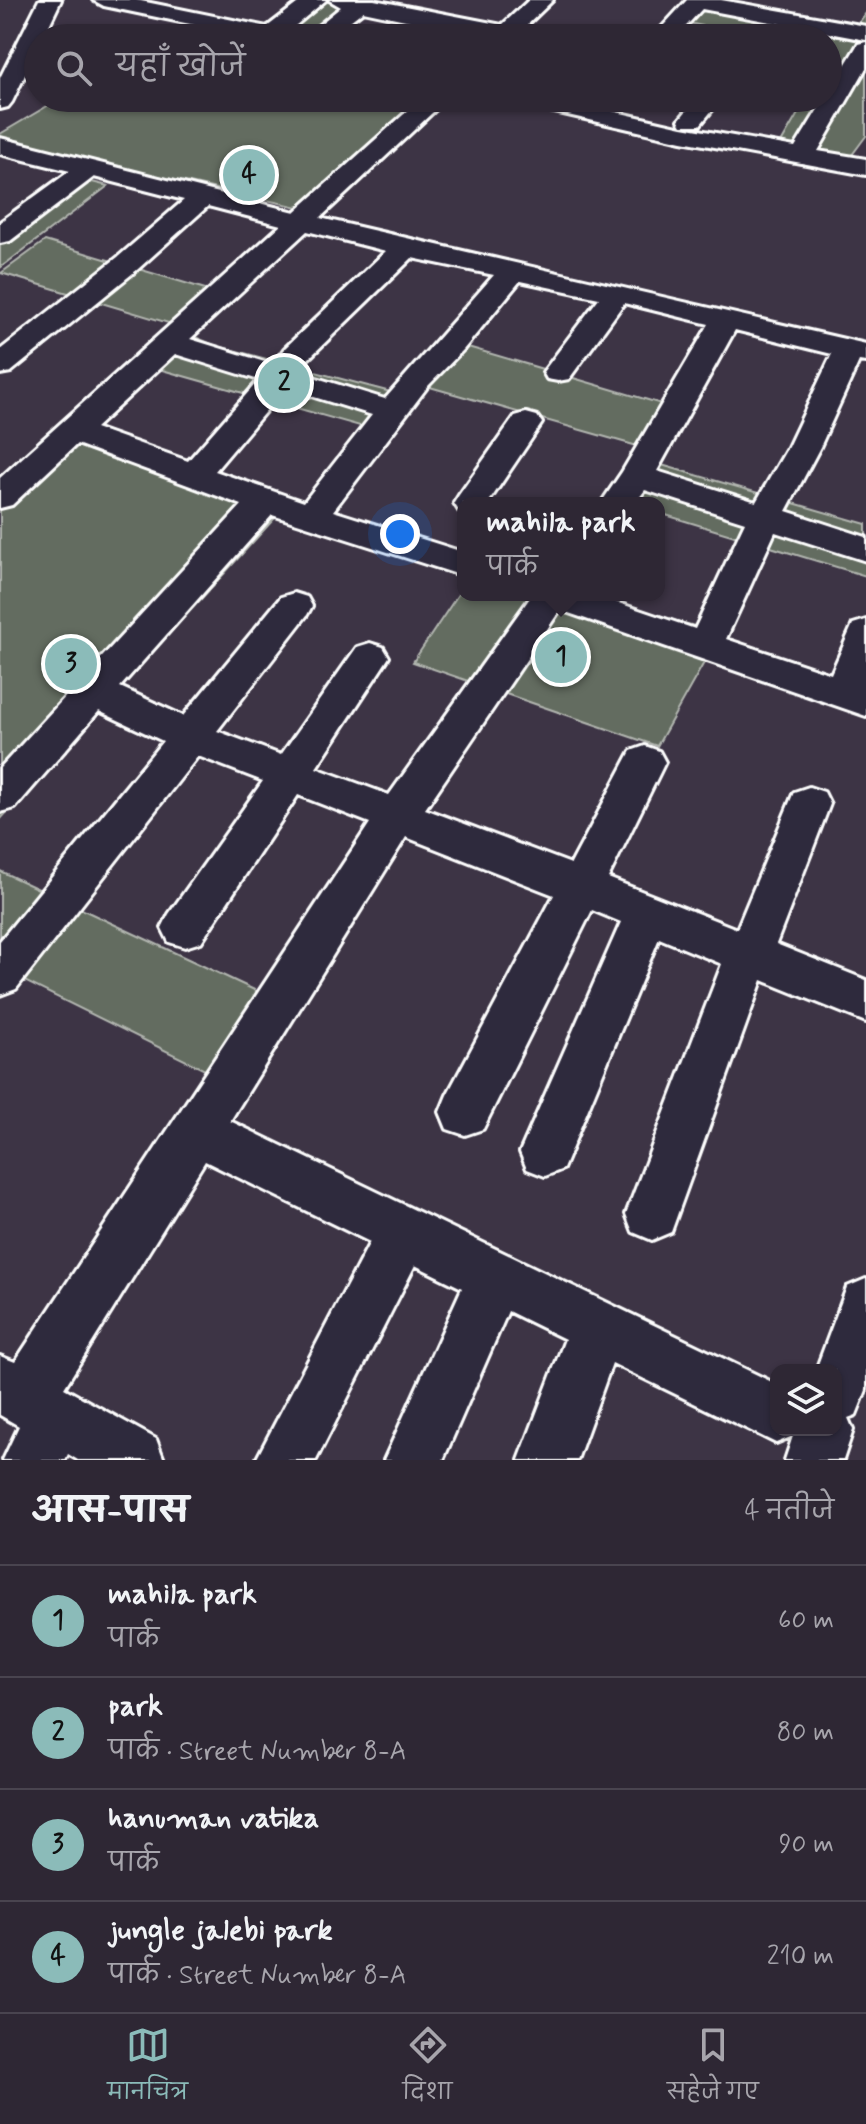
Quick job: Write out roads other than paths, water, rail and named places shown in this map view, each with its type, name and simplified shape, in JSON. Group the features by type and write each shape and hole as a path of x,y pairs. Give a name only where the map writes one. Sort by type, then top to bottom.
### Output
{"street":[{"path":"38,24 50,0"},
{"path":"104,0 138,4 218,24"},
{"path":"292,24 315,0"},
{"path":"410,24 438,0"},
{"path":"516,24 542,0"},
{"path":"329,24 354,1 458,24"},
{"path":"676,24 693,6 773,22"},
{"path":"207,22 229,7"},
{"path":"842,30 866,33"},
{"path":"842,46 866,50 844,98"},
{"path":"0,102 24,53"},
{"path":"0,497 421,112"},
{"path":"618,112 682,134 866,167"},
{"path":"691,120 698,112"},
{"path":"817,152 837,112"},
{"path":"0,169 11,149 406,248 617,293 858,351 766,518 704,646"},
{"path":"0,235 88,170"},
{"path":"0,365 128,263 202,198"},
{"path":"194,475 287,365 406,248"},
{"path":"311,516 391,411 512,272"},
{"path":"558,372 617,293"},
{"path":"662,497 627,490 727,319"},
{"path":"169,342 287,365 391,411"},
{"path":"475,497 526,423"},
{"path":"72,431 265,501 449,559 457,533"},
{"path":"665,498 766,518 866,549"},
{"path":"0,796 265,501"},
{"path":"135,1460 29,1415 195,1130 397,816 549,601"},
{"path":"571,601 854,697 866,633"},
{"path":"0,975 294,606"},
{"path":"185,928 370,657"},
{"path":"92,691 191,737 583,887 866,1001"},
{"path":"465,1112 645,762"},
{"path":"652,1214 809,804"},
{"path":"545,1152 647,913"},
{"path":"195,1130 597,1327 770,1408"},
{"path":"285,1460 404,1232"},
{"path":"413,1460 496,1276"},
{"path":"841,1364 866,1306"},
{"path":"548,1460 597,1327"}],"place":[{"name":"jungle jalebi park","path":"249,175"},
{"name":"park","path":"284,383"},
{"name":"mahila park","path":"561,657"},
{"name":"hanuman vatika","path":"71,664"}]}
